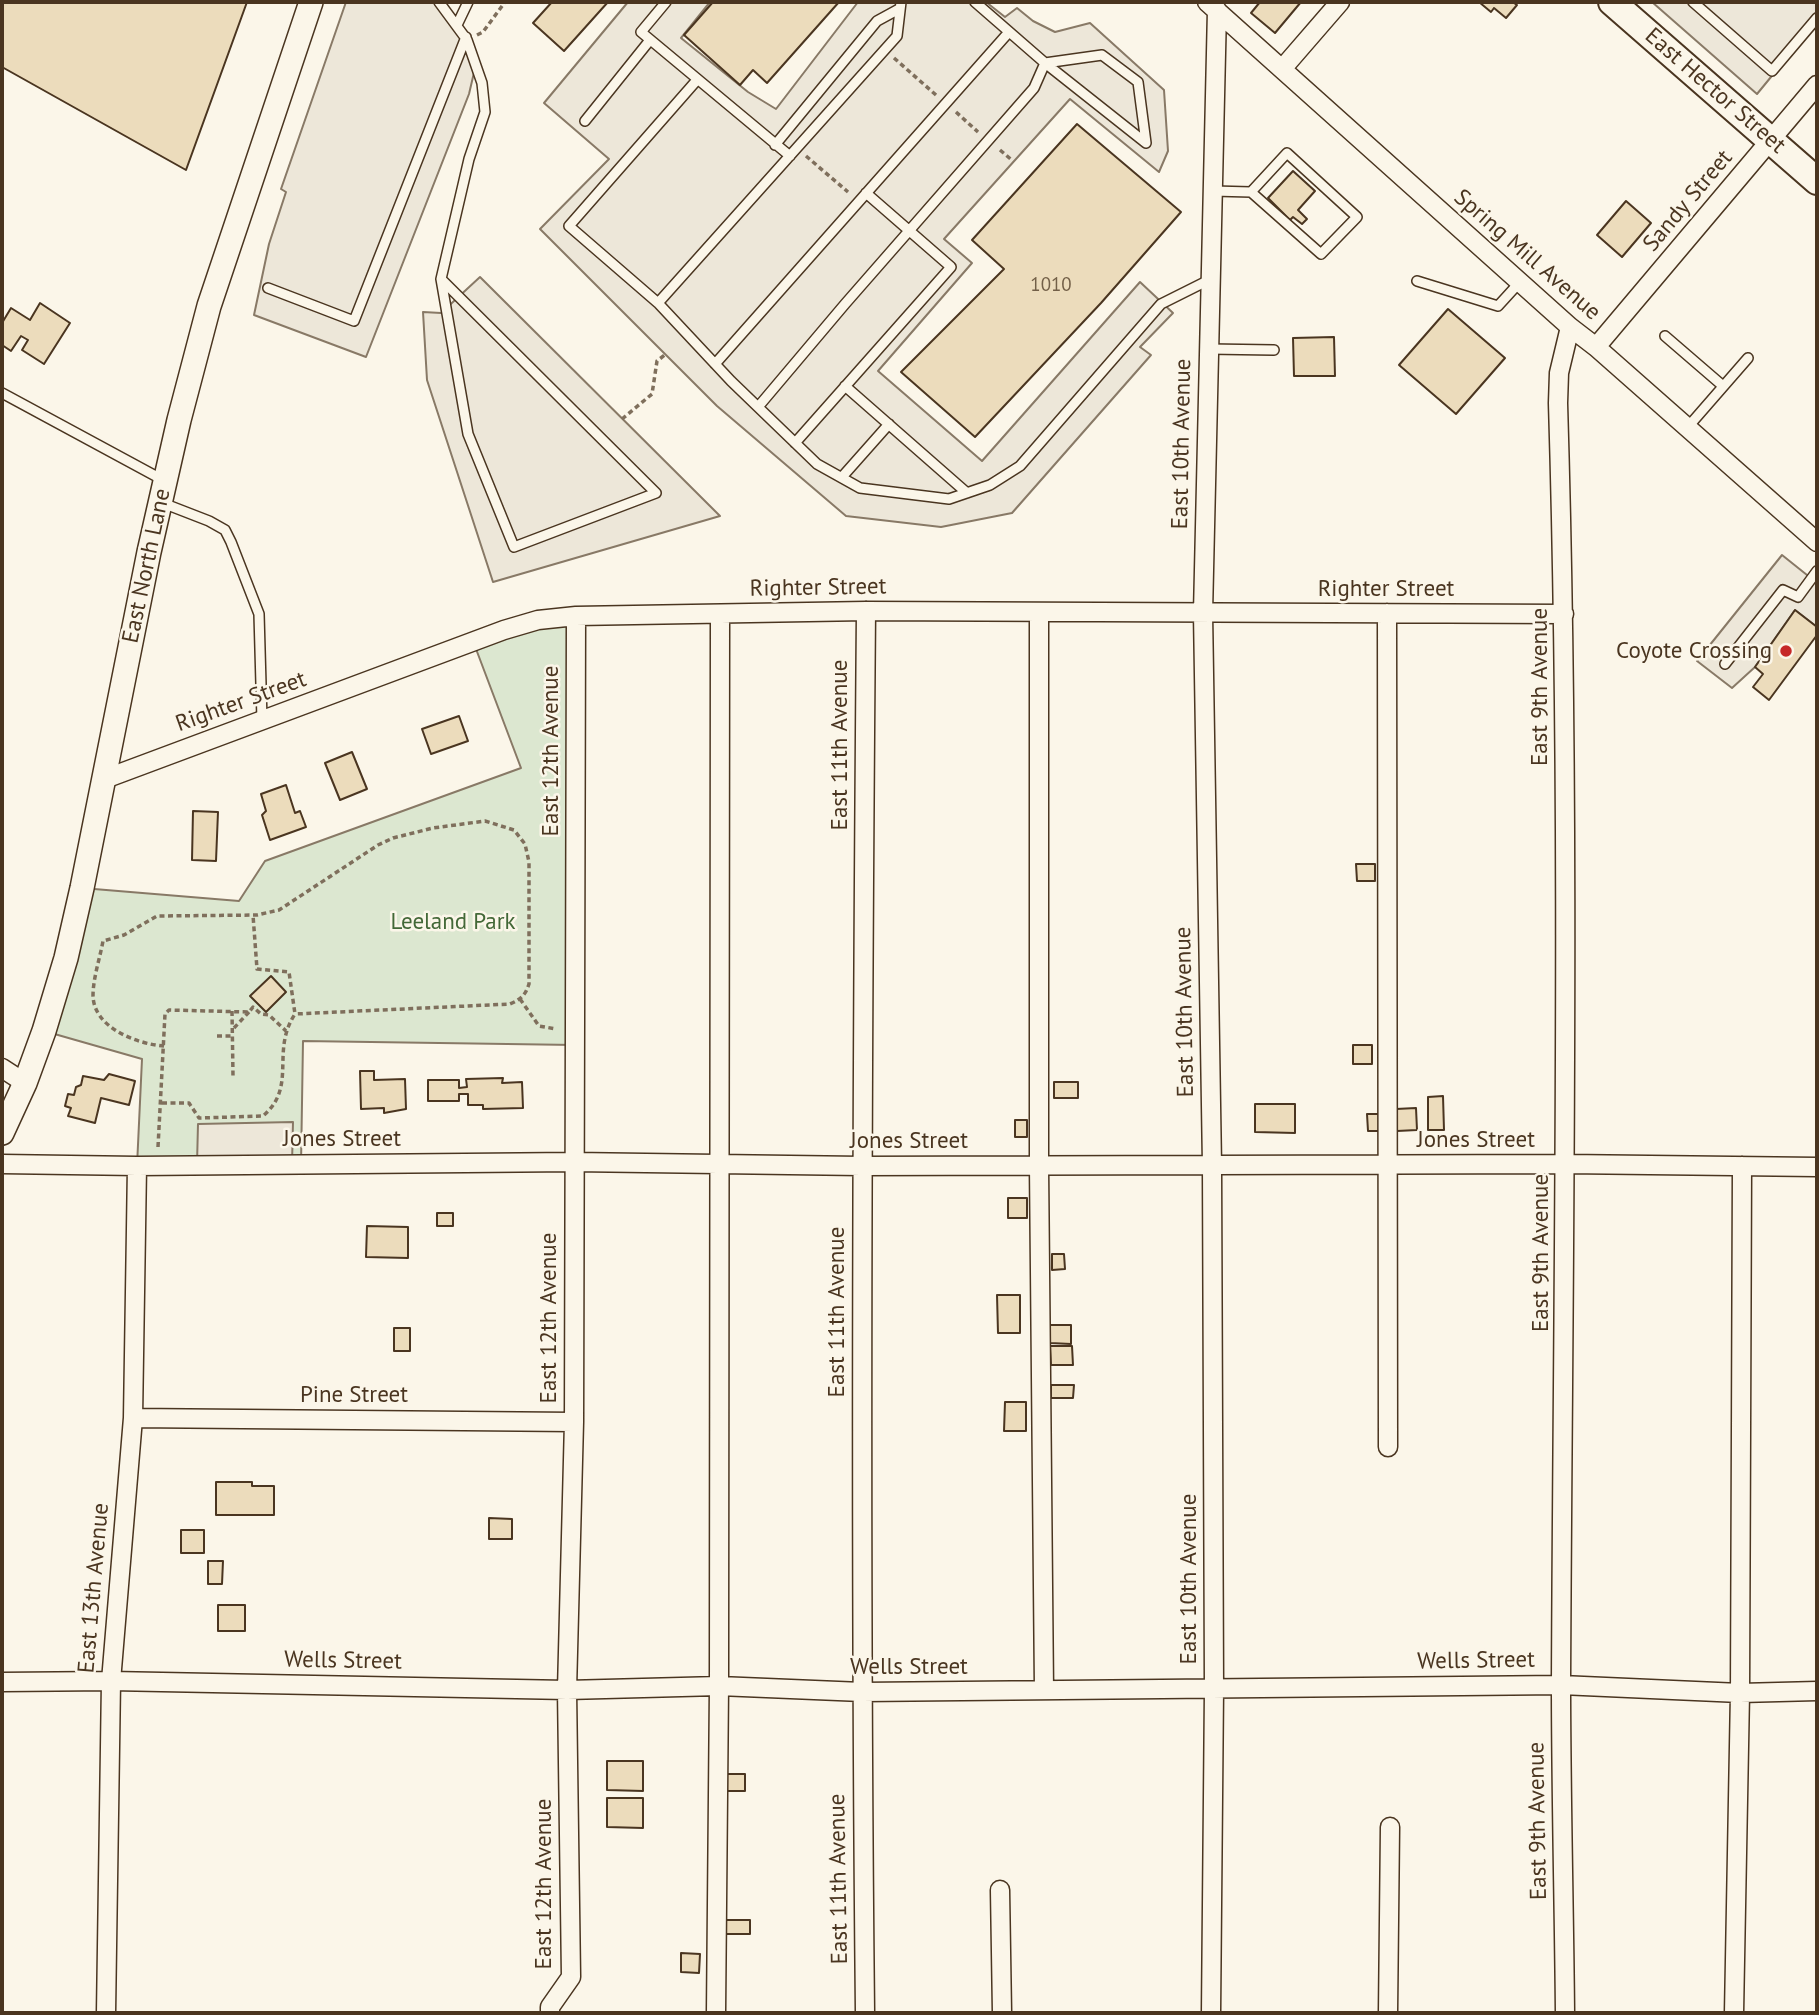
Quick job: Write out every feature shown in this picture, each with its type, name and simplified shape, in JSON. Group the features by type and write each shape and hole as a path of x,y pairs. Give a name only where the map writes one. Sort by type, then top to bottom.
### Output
{"main road":[{"name":"East Hector Street","path":"1612,2 1817,181"}],"street":[{"name":"East North Lane","path":"2,1133 25,1083 53,1007 66,958 163,491 209,306 311,2"},
{"path":"1282,69 1340,2"},
{"name":"Spring Mill Avenue","path":"1212,6 1519,283 1817,542"},
{"name":"East 10th Avenue","path":"1211,2013 1214,1689 1212,1166 1203,613 1213,191 1212,6"},
{"name":"Sandy Street","path":"1595,347 1817,85"},
{"name":"East 9th Avenue","path":"1565,2013 1562,1685 1566,1164 1564,614 1558,393 1559,373 1570,327"},
{"name":"Righter Street","path":"102,780 504,630 538,620 576,616 866,611 1564,614"},
{"name":"East 11th Avenue","path":"865,2013 861,1166 866,611"},
{"path":"1039,612 1039,1166 1044,1690"},
{"path":"1387,613 1388,1447"},
{"path":"716,2013 720,614"},
{"name":"East 12th Avenue","path":"550,2013 550,2007 571,1977 567,1690 574,1422 576,616"},
{"path":"2,1068 25,1083"},
{"name":"Jones Street","path":"2,1164 146,1166 574,1161 861,1166 1566,1164 1817,1167"},
{"name":"East 13th Avenue","path":"106,2013 111,1681 133,1418 146,1166"},
{"path":"1734,2013 1740,1693 1742,1166"},
{"name":"Pine Street","path":"133,1418 574,1422"},
{"name":"Wells Street","path":"2,1682 111,1681 567,1690 719,1686 862,1692 1562,1685 1740,1693 1817,1691"},
{"path":"1388,2013 1390,1827"},
{"path":"1000,1889 1002,2013"}],"lane":[{"path":"439,2 466,37 482,83 485,112 469,159 441,279 468,434 514,547 656,493 441,279"},
{"path":"457,25 468,2"},
{"path":"666,2 640,32 790,156"},
{"path":"975,2 1045,63 1146,143 1138,82 1102,55 1045,63"},
{"path":"1693,2 1772,71 1817,18"},
{"path":"658,303 897,36 900,5"},
{"path":"775,145 877,21 900,5"},
{"path":"715,364 1009,32"},
{"path":"268,288 354,321 466,37"},
{"path":"585,121 650,40"},
{"path":"758,407 1034,88 1045,63"},
{"path":"697,80 569,226 658,303 715,364 817,464 860,488 949,499 990,485 1020,466 1161,304 1209,280"},
{"path":"1213,191 1251,192 1321,254 1357,217 1287,153 1251,192"},
{"path":"795,443 951,267 866,193"},
{"path":"1417,281 1498,306 1519,283"},
{"path":"1665,337 1723,386"},
{"path":"1209,349 1274,350"},
{"path":"1687,428 1748,358"},
{"path":"845,386 968,493"},
{"path":"2,393 225,530 258,614 262,720"},
{"path":"842,477 889,424"},
{"path":"1725,664 1783,590 1798,597 1817,571"}],"path":[{"path":"483,32 505,2"},
{"path":"885,50 939,97"},
{"path":"957,112 981,134"},
{"path":"797,148 853,196"},
{"path":"998,148 1013,161"},
{"path":"622,419 652,394 657,361 666,354"},
{"path":"164,1046 148,1045 119,1032 95,1010 95,985 103,941 134,930 157,916 253,915 279,909 393,838 433,828 485,821 514,830 525,844 529,862 529,984 526,994 510,1004 295,1014"},
{"path":"162,1103 189,1103 199,1118 263,1116 276,1102 282,1089 281,1059 286,1031 295,1014 289,972 257,969 253,915"},
{"path":"520,999 539,1026 547,1029 575,1029"},
{"path":"233,1030 253,1007 261,1014 269,1016 286,1031"},
{"path":"146,1166 162,1103 165,1013 169,1010 249,1012"},
{"path":"232,1012 233,1076"},
{"path":"217,1036 233,1036"}],"green space":[{"name":"Leeland Park","path":"576,616 575,1045 303,1041 301,1165 137,1166 142,1059 44,1031 82,888 239,901 265,861 521,768 473,641"}],"shaded area":[{"path":"346,2 439,2 476,64 469,94 366,357 254,315 269,244 286,192 281,189"},
{"path":"628,2 710,2 681,38 748,92 776,109 858,2 986,2 1005,17 1017,8 1033,21 1055,32 1090,23 1164,90 1168,151 1159,172 1070,99 944,239 972,263 878,371 982,461 1140,282 1173,313 1140,347 1151,355 1012,513 941,527 846,516 717,406 540,229 609,159 544,103"},
{"path":"1652,2 1817,2 1817,21 1757,94"},
{"path":"480,277 720,516 493,582 427,380 423,312 441,313"},
{"path":"1782,555 1817,583 1817,627 1795,610 1755,667 1732,688 1697,661"},
{"path":"293,1122 292,1164 197,1164 198,1124"}],"building":[{"path":"2,2 247,2 186,170 2,67"},
{"path":"552,2 608,2 564,51 533,23"},
{"path":"713,2 839,2 767,83 753,70 740,85 684,35"},
{"path":"1260,2 1301,2 1275,33 1251,13"},
{"path":"1479,2 1516,2 1514,3 1517,5 1506,18 1494,8 1491,12"},
{"path":"1077,124 1181,212 1101,303 975,437 901,372 1004,269 972,240"},
{"path":"1293,171 1315,191 1298,210 1307,219 1302,224 1293,217 1290,220 1268,198"},
{"path":"1626,201 1651,223 1622,257 1597,235"},
{"path":"40,303 70,323 44,364 22,350 28,340 21,336 11,351 2,345 2,323 11,308 30,320"},
{"path":"1448,309 1505,358 1456,414 1399,365"},
{"path":"1334,337 1335,376 1294,376 1293,338"},
{"name":"Coyote Crossing","path":"1795,610 1817,627 1817,635 1769,700 1753,687 1763,674 1755,667"},
{"path":"459,716 468,741 431,754 422,729"},
{"path":"352,752 367,789 340,800 325,763"},
{"path":"286,785 295,813 300,811 306,827 270,840 262,815 266,811 261,794"},
{"path":"193,811 218,812 216,861 192,860"},
{"path":"1356,864 1375,864 1375,881 1357,881"},
{"path":"271,976 286,992 266,1012 250,996"},
{"path":"1353,1045 1372,1045 1372,1064 1353,1064"},
{"path":"360,1071 374,1071 374,1080 405,1079 406,1109 384,1113 384,1108 361,1109"},
{"path":"109,1074 135,1081 129,1105 101,1098 95,1123 68,1116 71,1108 65,1106 68,1094 74,1095 83,1076 104,1080"},
{"path":"503,1078 502,1083 522,1082 523,1108 483,1109 483,1105 468,1105 468,1094 459,1094 459,1101 428,1101 428,1080 459,1080 459,1088 467,1087 466,1079"},
{"path":"1054,1082 1078,1082 1078,1098 1054,1098"},
{"path":"1443,1096 1444,1130 1428,1130 1428,1097"},
{"path":"1255,1104 1295,1104 1295,1133 1255,1132"},
{"path":"1416,1108 1417,1130 1397,1131 1396,1109"},
{"path":"1367,1114 1379,1114 1380,1131 1368,1131"},
{"path":"1015,1120 1027,1120 1027,1137 1015,1137"},
{"path":"1008,1198 1027,1198 1027,1218 1008,1218"},
{"path":"437,1213 453,1213 453,1226 437,1226"},
{"path":"367,1226 408,1227 408,1258 366,1257"},
{"path":"1052,1254 1064,1254 1065,1269 1052,1270"},
{"path":"997,1295 1020,1295 1020,1333 998,1333"},
{"path":"1050,1325 1071,1325 1071,1344 1050,1343"},
{"path":"394,1328 410,1328 410,1351 394,1351"},
{"path":"1050,1346 1072,1346 1073,1365 1051,1365"},
{"path":"1051,1385 1074,1385 1073,1398 1051,1398"},
{"path":"1005,1402 1026,1402 1026,1431 1004,1431"},
{"path":"216,1482 252,1482 252,1486 274,1486 274,1515 216,1515"},
{"path":"489,1518 512,1519 512,1539 489,1539"},
{"path":"181,1530 204,1530 204,1553 181,1553"},
{"path":"208,1561 223,1561 222,1584 208,1584"},
{"path":"218,1605 245,1605 245,1631 218,1631"},
{"path":"607,1761 643,1761 643,1791 607,1790"},
{"path":"722,1774 745,1774 745,1791 721,1791"},
{"path":"607,1798 643,1798 643,1828 607,1827"},
{"path":"726,1920 750,1920 750,1934 726,1934"},
{"path":"681,1953 700,1954 699,1973 681,1972"}],"place":[{"name":"Coyote Crossing","path":"1786,651"}]}
